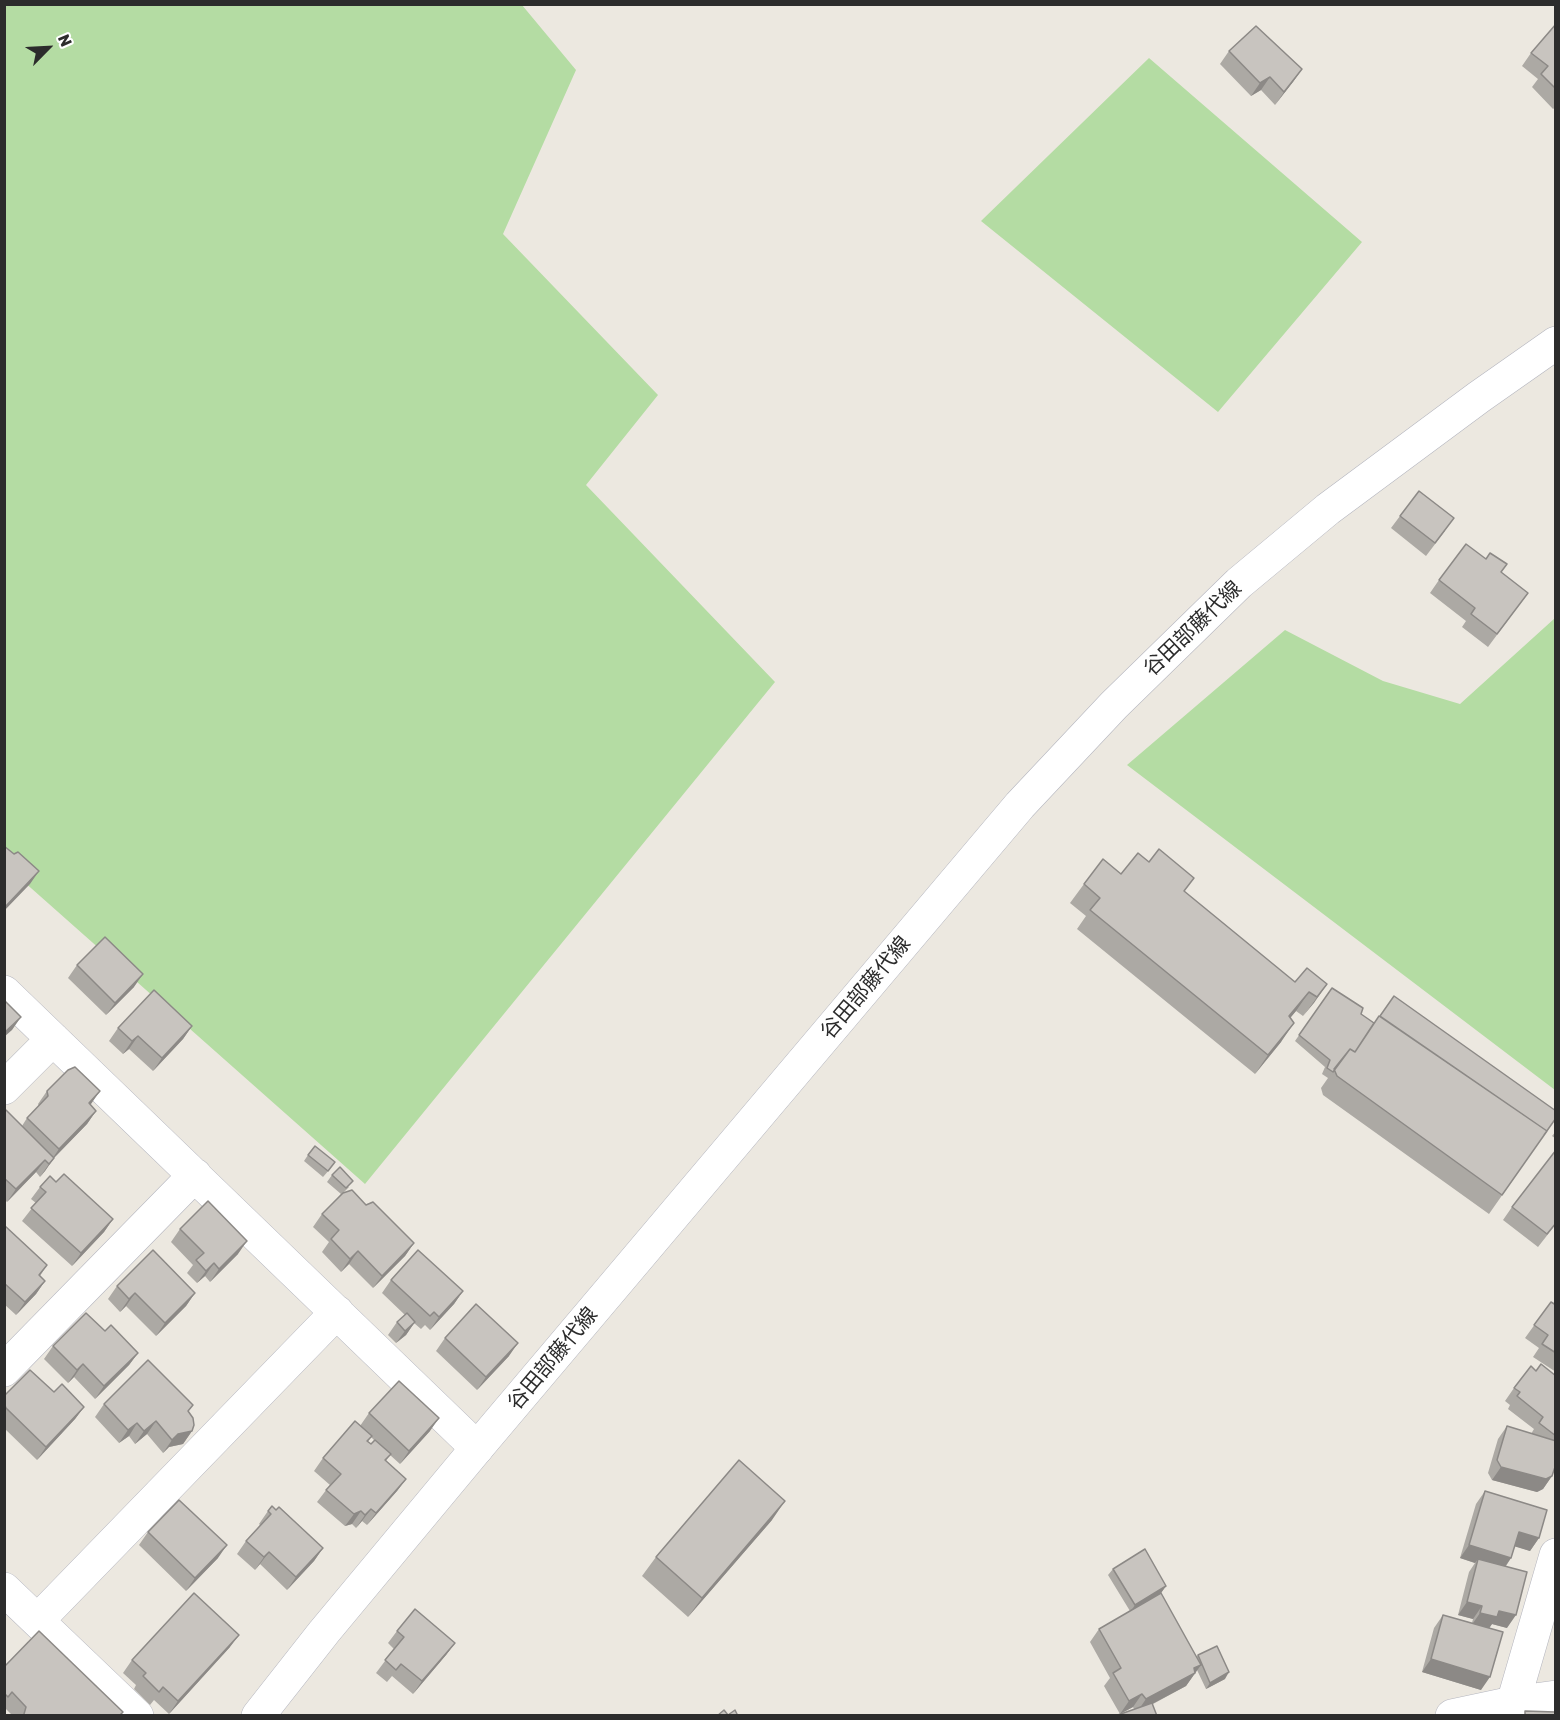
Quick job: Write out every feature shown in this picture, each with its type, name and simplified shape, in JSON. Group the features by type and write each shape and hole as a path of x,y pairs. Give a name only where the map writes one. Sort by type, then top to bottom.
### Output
{"street":[{"name":"谷田部藤代線","path":"258,1716 324,1632 477,1448 1020,805 1114,705 1239,583 1329,509 1479,397 1556,343"},
{"path":"4,992 477,1448"},
{"path":"4,1088 53,1039"},
{"path":"4,1370 195,1175"},
{"path":"38,1620 338,1312"},
{"path":"1513,1703 1556,1555"},
{"path":"4,1588 137,1716"},
{"path":"1463,1715 1513,1703 1556,1697"}],"green space":[{"path":"5,5 522,5 576,70 503,234 658,395 586,485 775,682 365,1184 5,865"},
{"path":"1149,58 1362,242 1218,412 981,221"},
{"path":"1555,618 1556,1090 1127,765 1285,630 1383,681 1460,704"}],"building":[{"path":"1556,24 1556,89 1541,74 1548,66 1531,53"},
{"path":"1256,26 1302,69 1284,92 1270,77 1260,83 1229,51"},
{"path":"1419,491 1454,518 1435,543 1400,516"},
{"path":"1466,544 1486,559 1490,553 1507,564 1501,572 1528,593 1497,634 1471,614 1475,608 1439,580"},
{"path":"4,846 14,854 18,852 39,871 4,908"},
{"path":"1159,849 1194,878 1184,891 1295,982 1307,968 1327,984 1317,997 1309,992 1289,1016 1294,1023 1268,1055 1090,910 1100,898 1084,884 1103,859 1121,874 1138,853 1149,862"},
{"path":"105,937 143,974 115,1003 77,965"},
{"path":"1332,988 1363,1008 1361,1014 1374,1023 1355,1052 1350,1049 1333,1072 1327,1068 1330,1060 1299,1035"},
{"path":"154,990 192,1026 162,1058 138,1036 132,1041 118,1028"},
{"path":"1394,996 1556,1111 1556,1118 1547,1131 1380,1016"},
{"path":"4,1000 21,1017 4,1033"},
{"path":"1379,1016 1547,1131 1502,1195 1337,1076 1334,1069 1350,1049 1355,1052"},
{"path":"75,1067 100,1091 89,1103 96,1111 59,1149 27,1118 48,1096 47,1091 68,1070"},
{"path":"6,1110 54,1158 49,1164 45,1160 16,1189 4,1178 4,1112"},
{"path":"315,1146 335,1162 328,1171 308,1155"},
{"path":"1556,1150 1556,1223 1547,1234 1512,1207"},
{"path":"340,1167 353,1181 346,1188 332,1175"},
{"path":"64,1174 113,1219 81,1253 31,1208 46,1192 40,1187 50,1176 56,1182"},
{"path":"352,1190 366,1205 373,1202 414,1243 382,1276 358,1251 350,1259 331,1239 339,1230 322,1214 343,1193"},
{"path":"208,1201 247,1241 219,1269 214,1263 206,1271 196,1260 204,1253 180,1229"},
{"path":"4,1225 47,1265 39,1275 45,1281 25,1302 4,1283"},
{"path":"153,1250 195,1293 165,1323 135,1293 129,1299 117,1286"},
{"path":"418,1250 463,1291 439,1317 434,1312 430,1316 391,1280"},
{"path":"1551,1302 1556,1305 1556,1353 1542,1344 1548,1335 1534,1325"},
{"path":"476,1304 518,1343 486,1377 445,1338"},
{"path":"86,1313 105,1331 111,1325 138,1353 104,1386 83,1364 77,1370 53,1346"},
{"path":"407,1313 415,1322 405,1331 397,1322"},
{"path":"148,1360 193,1405 188,1411 193,1418 192,1431 178,1434 172,1440 156,1421 144,1431 137,1423 128,1430 104,1404"},
{"path":"1541,1364 1556,1376 1556,1436 1539,1423 1543,1417 1517,1396 1520,1392 1514,1388 1531,1366 1536,1371"},
{"path":"30,1370 54,1392 62,1384 84,1407 46,1447 6,1408 4,1403 4,1396"},
{"path":"399,1381 439,1418 409,1451 369,1413"},
{"path":"355,1421 372,1436 367,1441 371,1444 375,1440 391,1454 385,1460 406,1479 376,1513 371,1509 365,1515 361,1511 354,1514 326,1490 341,1474 323,1458"},
{"path":"1507,1426 1556,1441 1556,1464 1552,1476 1546,1479 1501,1467 1497,1460"},
{"path":"739,1460 785,1501 702,1598 656,1557"},
{"path":"1485,1491 1547,1510 1539,1538 1519,1532 1511,1558 1469,1545"},
{"path":"179,1500 227,1545 195,1578 148,1532"},
{"path":"272,1506 276,1510 279,1507 323,1548 296,1577 269,1552 264,1557 246,1541 271,1514 268,1511"},
{"path":"1145,1549 1166,1586 1135,1605 1113,1569"},
{"path":"1478,1559 1527,1572 1516,1615 1499,1611 1497,1617 1480,1613 1482,1606 1467,1602"},
{"path":"194,1593 239,1635 178,1701 163,1687 159,1692 143,1676 146,1673 132,1660"},
{"path":"1161,1593 1201,1665 1194,1668 1195,1673 1146,1699 1142,1694 1129,1701 1113,1673 1121,1668 1099,1629"},
{"path":"415,1609 455,1643 422,1681 401,1664 396,1670 385,1660 404,1637 397,1631"},
{"path":"1443,1615 1503,1632 1490,1677 1431,1659"},
{"path":"39,1631 123,1712 119,1716 26,1716 24,1714 26,1707 12,1692 8,1697 4,1693 4,1667"},
{"path":"1217,1646 1229,1672 1210,1683 1198,1655"},
{"path":"1152,1703 1157,1716 1115,1716"},
{"path":"724,1710 728,1715 735,1710 738,1716 717,1716"},
{"path":"1525,1711 1556,1712 1556,1716 1525,1716"}]}
